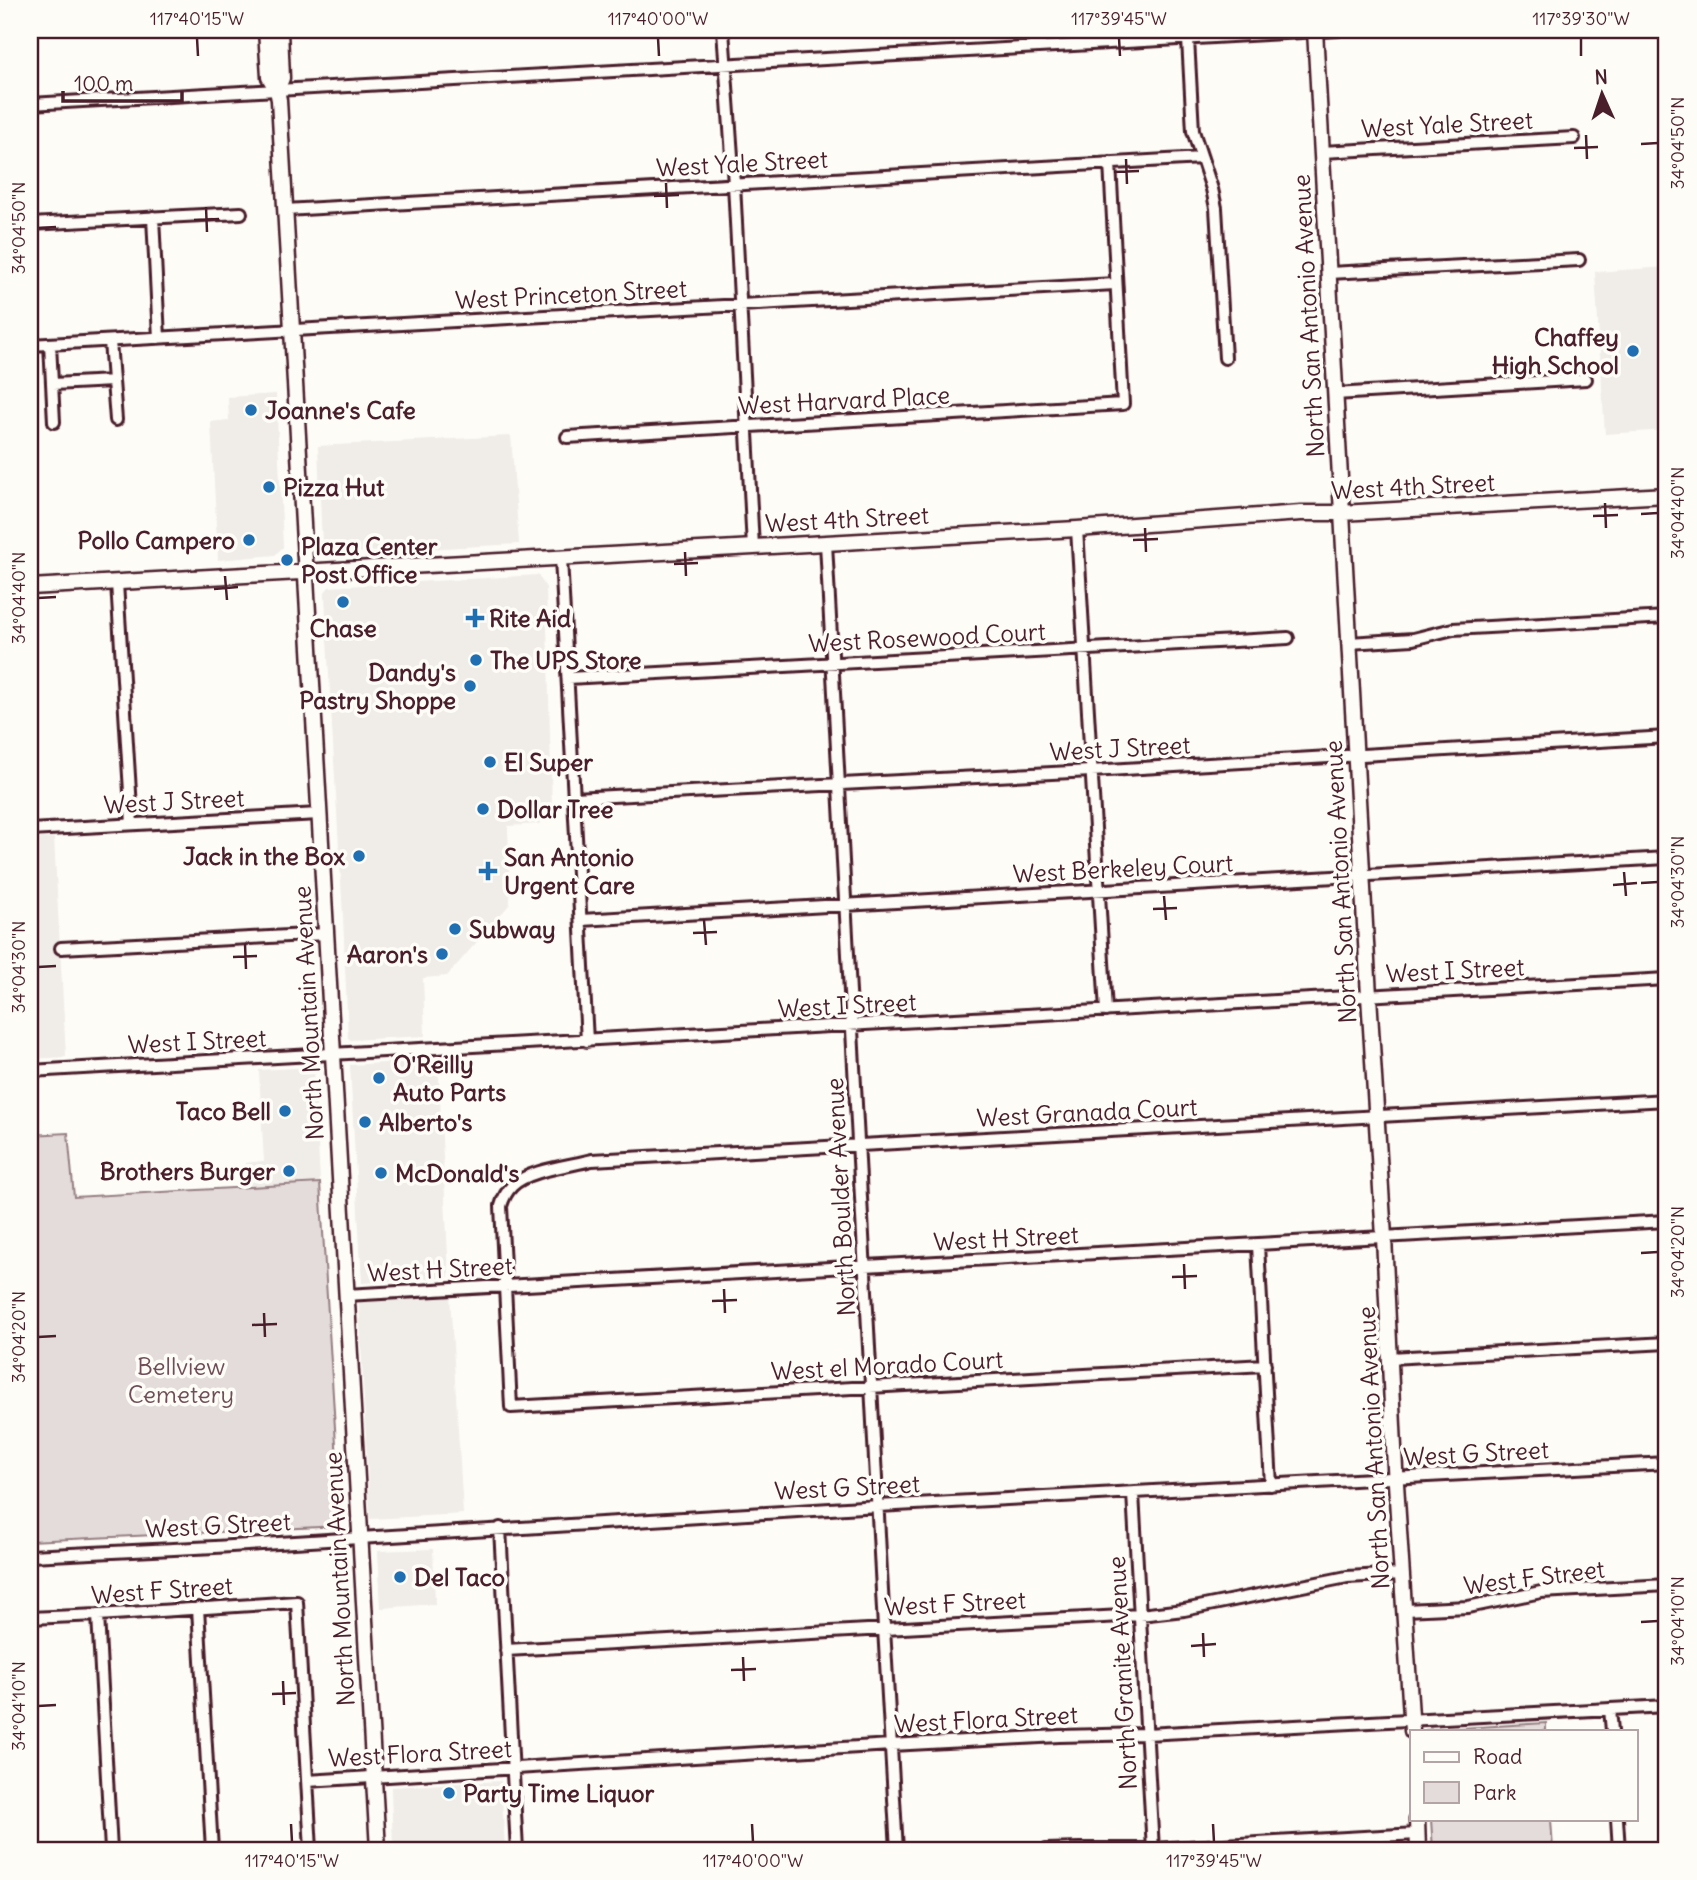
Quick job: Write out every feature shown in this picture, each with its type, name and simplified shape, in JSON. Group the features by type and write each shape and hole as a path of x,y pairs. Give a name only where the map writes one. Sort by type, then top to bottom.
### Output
{"main road":[{"name":"North Mountain Avenue","path":"266,30 269,77 277,90"},
{"name":"North Mountain Avenue","path":"280,30 282,78 277,90 293,331 377,1850"},
{"name":"North San Antonio Avenue","path":"1315,30 1412,1726"},
{"name":"West 4th Street","path":"30,587 1077,529 1280,514 1667,495"},
{"path":"1417,1820 1418,1850"}],"street":[{"path":"723,30 753,547"},
{"path":"1033,30 1034,46"},
{"path":"30,104 1338,30"},
{"path":"1188,39 1193,131 1216,208 1225,358"},
{"name":"West Yale Street","path":"1322,152 1573,138"},
{"name":"West Yale Street","path":"285,210 1202,158"},
{"path":"1110,163 1115,284"},
{"path":"30,224 242,213"},
{"path":"153,217 159,338"},
{"path":"1329,273 1579,260"},
{"name":"West Princeton Street","path":"30,345 1115,284"},
{"name":"West Harvard Place","path":"567,437 1123,404 1115,284"},
{"path":"110,341 116,420"},
{"path":"50,344 54,422"},
{"path":"1335,394 1586,379"},
{"path":"52,384 113,381"},
{"path":"1077,529 1106,1011"},
{"name":"North Boulder Avenue","path":"826,542 897,1850"},
{"path":"561,558 587,1041"},
{"path":"117,583 131,824"},
{"path":"1349,643 1413,639 1453,629 1667,617"},
{"name":"West Rosewood Court","path":"568,678 1288,638"},
{"name":"West J Street","path":"574,798 1667,737"},
{"name":"West J Street","path":"30,830 320,814"},
{"name":"West Berkeley Court","path":"581,920 1667,858"},
{"path":"61,948 326,934"},
{"name":"West I Street","path":"30,1071 1667,979"},
{"name":"West Granada Court","path":"505,1286 501,1206 505,1194 513,1184 532,1175 592,1160 1667,1100"},
{"name":"West H Street","path":"346,1295 1667,1221"},
{"path":"1258,1245 1271,1485"},
{"name":"West el Morado Court","path":"505,1286 512,1407 1265,1365"},
{"path":"1390,1359 1667,1343"},
{"name":"West G Street","path":"30,1556 1667,1463"},
{"name":"North Granite Avenue","path":"1133,1493 1153,1850"},
{"path":"500,1528 517,1850"},
{"name":"West F Street","path":"506,1650 1140,1615 1184,1610 1347,1577 1402,1574"},
{"name":"West F Street","path":"1405,1611 1468,1607 1541,1592 1667,1585"},
{"name":"West F Street","path":"30,1618 298,1602 307,1781"},
{"path":"198,1608 212,1850"},
{"path":"98,1615 111,1850"},
{"name":"West Flora Street","path":"307,1781 1059,1736 1412,1726 1667,1706"},
{"path":"1611,1709 1612,1730"},
{"path":"307,1781 311,1850"},
{"path":"1617,1820 1619,1850"},
{"path":"1046,1850 1153,1850 1417,1835"}],"shaded area":[{"name":"Chaffey High School","path":"1667,267 1667,430 1605,434 1595,272"},
{"path":"276,394 283,547 275,555 218,560 211,422 229,420 228,397"},
{"path":"511,436 519,544 330,554 322,545 318,446"},
{"path":"538,575 546,588 552,810 539,824 508,826 510,904 447,976 423,978 425,1036 351,1040 348,1038 325,592 329,587"},
{"path":"54,838 66,1057 30,1059 30,839"},
{"path":"438,1060 449,1277 362,1283 350,1065"},
{"path":"314,1067 320,1183 247,1187 246,1163 264,1161 259,1070"},
{"path":"450,1296 463,1514 370,1519 359,1302"},
{"path":"433,1549 435,1604 381,1608 378,1551"},
{"path":"501,1781 505,1850 393,1850 391,1787"}],"green space":[{"name":"Bellview Cemetery","path":"68,1133 74,1197 320,1183 341,1526 30,1541 30,1135"},
{"path":"1546,1723 1546,1730 1426,1730"},
{"path":"1431,1820 1551,1820 1553,1850 1433,1850"}],"place":[{"name":"Chaffey High School","path":"1633,351"},
{"name":"Joanne's Cafe","path":"251,410"},
{"name":"Pizza Hut","path":"269,487"},
{"name":"Pollo Campero","path":"249,540"},
{"name":"Plaza Center Post Office","path":"287,560"},
{"name":"Chase","path":"343,602"},
{"name":"Rite Aid","path":"475,618"},
{"name":"The UPS Store","path":"476,660"},
{"name":"Dandy's Pastry Shoppe","path":"470,686"},
{"name":"El Super","path":"490,762"},
{"name":"Dollar Tree","path":"483,809"},
{"name":"Jack in the Box","path":"359,856"},
{"name":"San Antonio Urgent Care","path":"488,871"},
{"name":"Subway","path":"455,929"},
{"name":"Aaron's","path":"442,954"},
{"name":"O'Reilly Auto Parts","path":"379,1078"},
{"name":"Taco Bell","path":"285,1111"},
{"name":"Alberto's","path":"365,1122"},
{"name":"Brothers Burger","path":"289,1171"},
{"name":"McDonald's","path":"381,1173"},
{"name":"Del Taco","path":"400,1577"},
{"name":"Party Time Liquor","path":"449,1793"}]}
